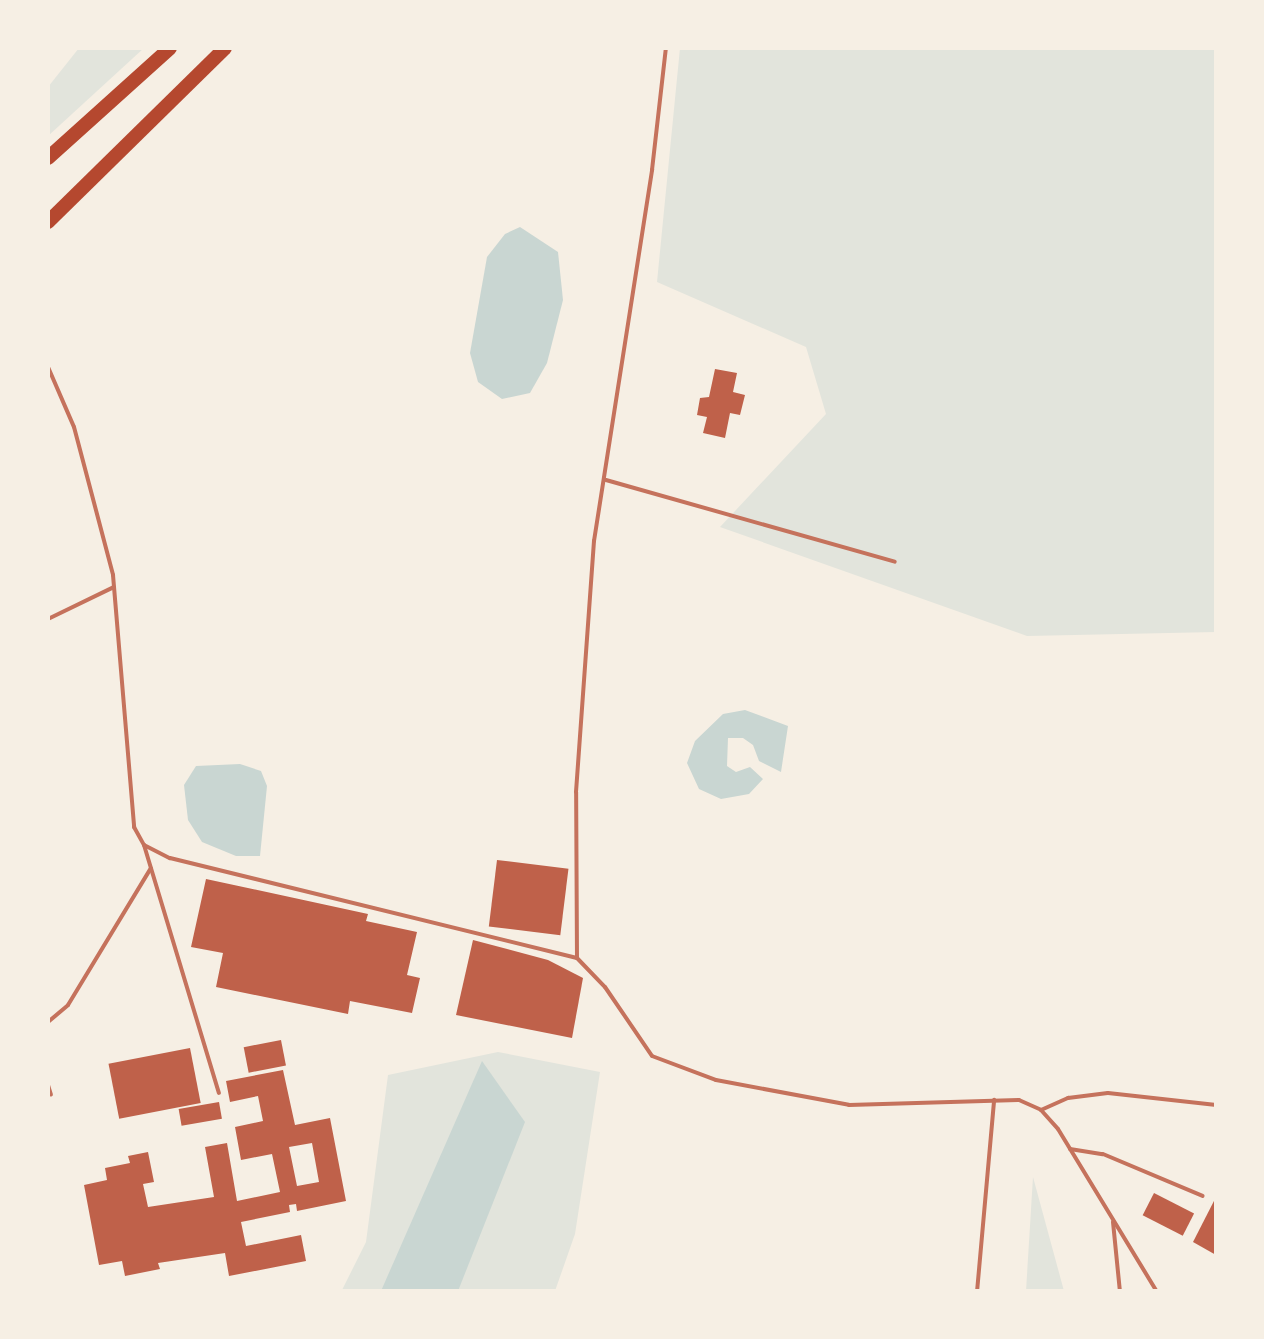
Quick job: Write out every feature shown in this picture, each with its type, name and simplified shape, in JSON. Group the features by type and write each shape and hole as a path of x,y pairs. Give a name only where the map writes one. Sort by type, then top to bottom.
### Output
{"highway":[{"path":"48,158 170,48"},
{"path":"48,222 225,48"}],"lane":[{"path":"577,958 576,792 594,541 652,170 666,48"},
{"path":"48,367 74,426 114,587 134,827 144,845 219,1094"},
{"path":"604,480 894,562"},
{"path":"48,619 114,587"},
{"path":"144,845 170,858 577,958 605,988 652,1056 671,1066 818,1102 1019,1100 1040,1110 1070,1149 1156,1292"},
{"path":"48,1022 68,1006 150,868"},
{"path":"48,1085 51,1096"},
{"path":"1040,1110 1068,1098 1108,1092 1216,1105"},
{"path":"977,1292 994,1100"},
{"path":"1070,1149 1103,1154 1204,1196"},
{"path":"1113,1220 1120,1292"}],"shaded area":[{"path":"79,48 144,48 48,136 48,87"},
{"path":"680,48 1216,48 1216,632 1027,636 720,527 826,414 806,347 657,282"},
{"path":"520,227 558,252 563,300 547,363 530,393 502,399 478,382 470,353 487,257 505,234"},
{"path":"745,710 788,726 781,772 759,761 753,745 743,738 728,738 727,766 736,772 750,767 763,779 749,794 721,799 699,789 687,763 695,741 723,714"},
{"path":"240,764 261,771 267,786 260,856 236,856 202,842 188,820 184,785 196,766"},
{"path":"498,1052 600,1072 575,1234 555,1291 341,1292 366,1242 388,1075"},
{"path":"482,1061 525,1122 458,1291 381,1291"},
{"path":"1033,1177 1064,1291 1026,1291"}],"building":[{"path":"715,369 737,373 733,392 745,395 740,415 730,413 725,438 703,433 707,417 697,415 700,398 709,397"},
{"path":"497,860 568,869 560,935 489,927"},
{"path":"206,879 368,914 366,921 417,932 407,975 420,978 412,1013 350,1001 348,1014 216,987 223,953 191,947"},
{"path":"473,940 548,960 583,978 572,1038 456,1015"},
{"path":"281,1040 286,1066 249,1073 244,1047"},
{"path":"190,1048 201,1103 119,1119 109,1064"},
{"path":"283,1070 295,1125 330,1118 346,1201 297,1211 296,1204 289,1205 290,1212 241,1222 246,1246 301,1235 306,1261 229,1276 225,1253 158,1263 160,1269 125,1276 122,1261 99,1265 84,1185 107,1180 105,1168 130,1163 128,1156 148,1152 154,1182 143,1184 148,1207 214,1197 205,1147 227,1143 237,1201 280,1192 272,1154 241,1160 235,1127 263,1121 258,1096 230,1102 226,1081","holes":["312,1143 319,1182 297,1186 289,1147"]},
{"path":"219,1102 222,1119 182,1126 179,1109"},
{"path":"1154,1193 1194,1213 1183,1236 1143,1215"},
{"path":"1216,1197 1216,1255 1193,1242"}]}
